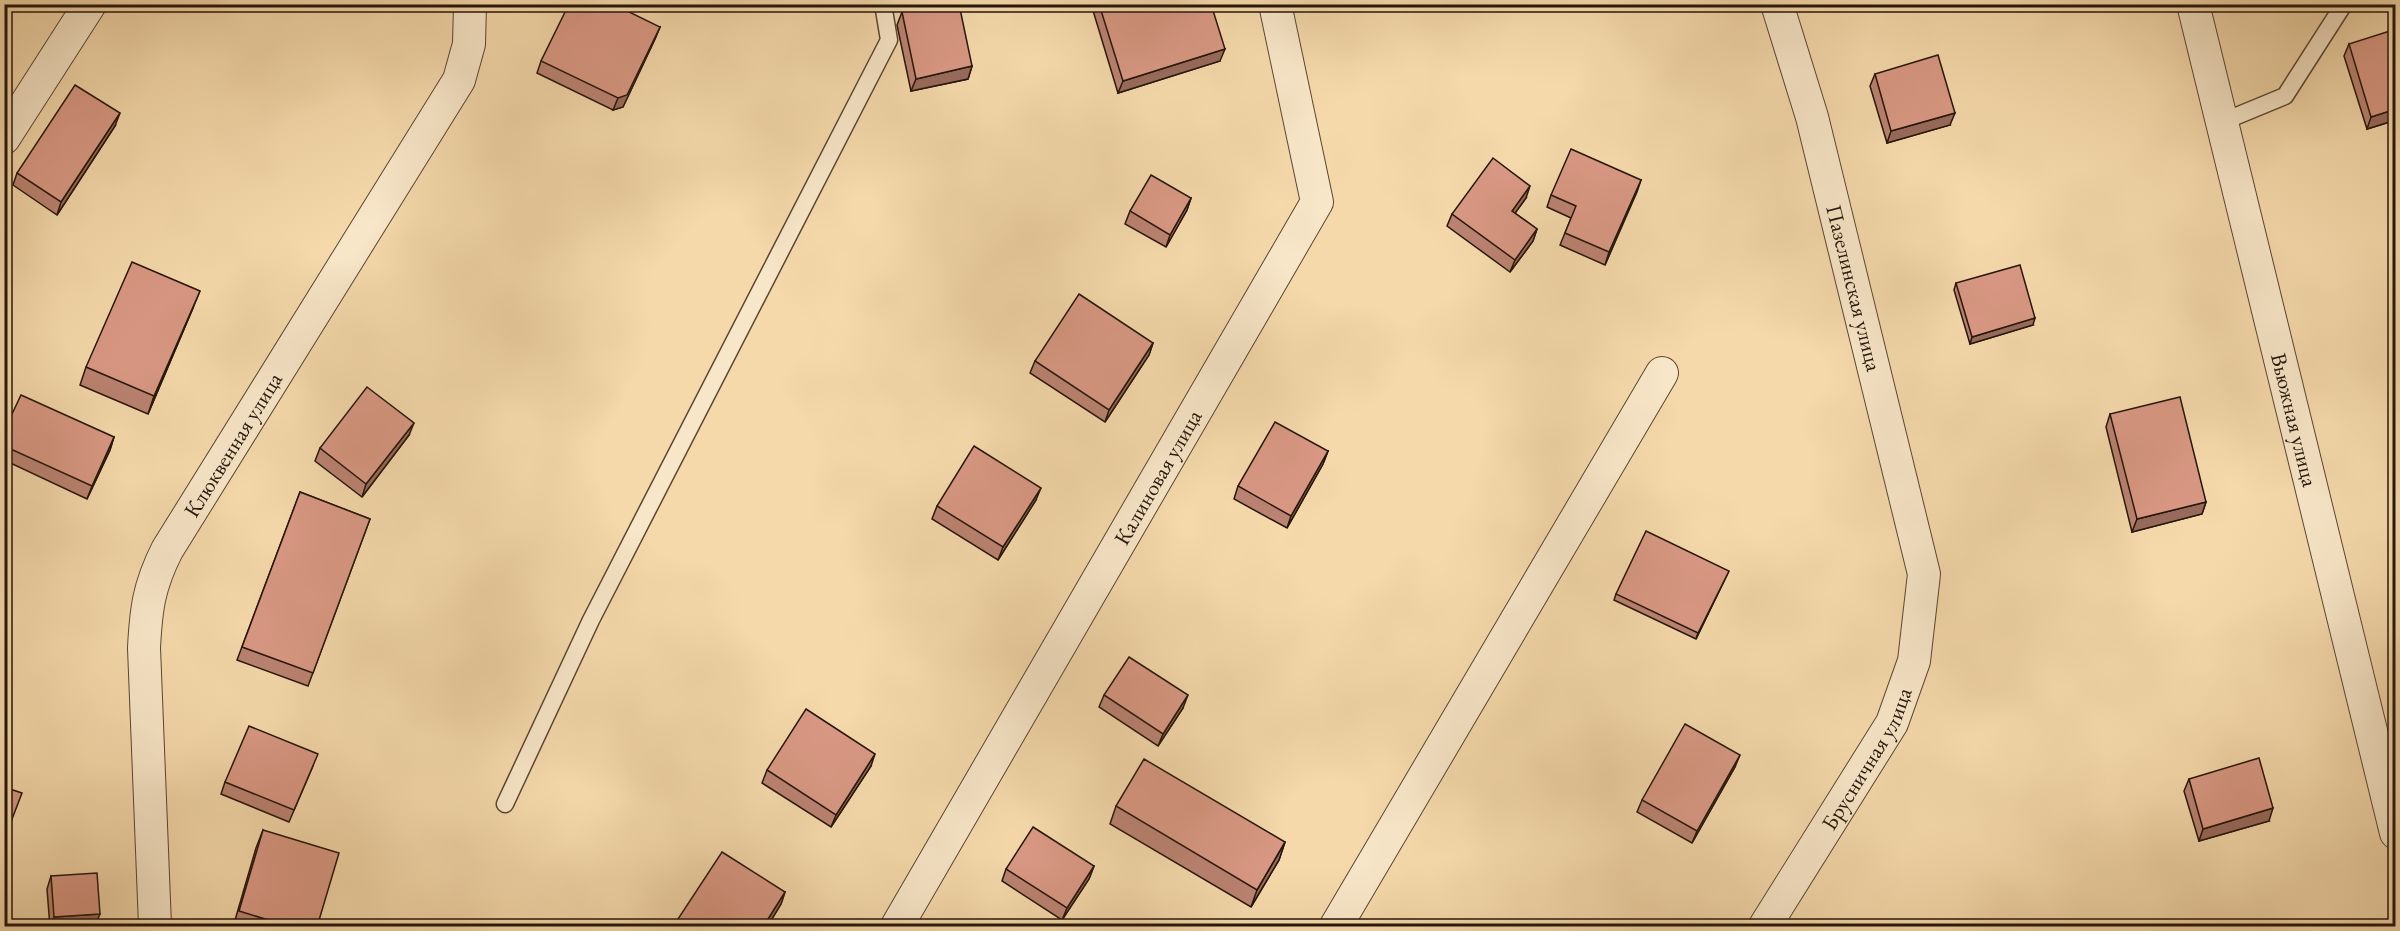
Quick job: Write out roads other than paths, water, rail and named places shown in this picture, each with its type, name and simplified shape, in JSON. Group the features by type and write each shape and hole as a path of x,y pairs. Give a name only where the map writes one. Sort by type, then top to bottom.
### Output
{"street":[{"path":"4,138 90,4"},
{"name":"Клюквенная улица","path":"156,927 144,648 145,617 152,579 167,550 459,80 469,44 470,4"},
{"name":"Калиновая улица","path":"897,927 1317,202 1275,4"},
{"name":"Пазелинская улица","path":"1777,4 1812,117 1924,574"},
{"name":"Вьюжная улица","path":"2193,4 2396,833"},
{"path":"1336,927 1662,373"},
{"name":"Брусничная улица","path":"1765,927 1892,723 1914,661 1924,574"}],"lane":[{"path":"505,804 591,620 889,40 883,4"},
{"path":"2222,122 2285,96 2344,4"}]}
